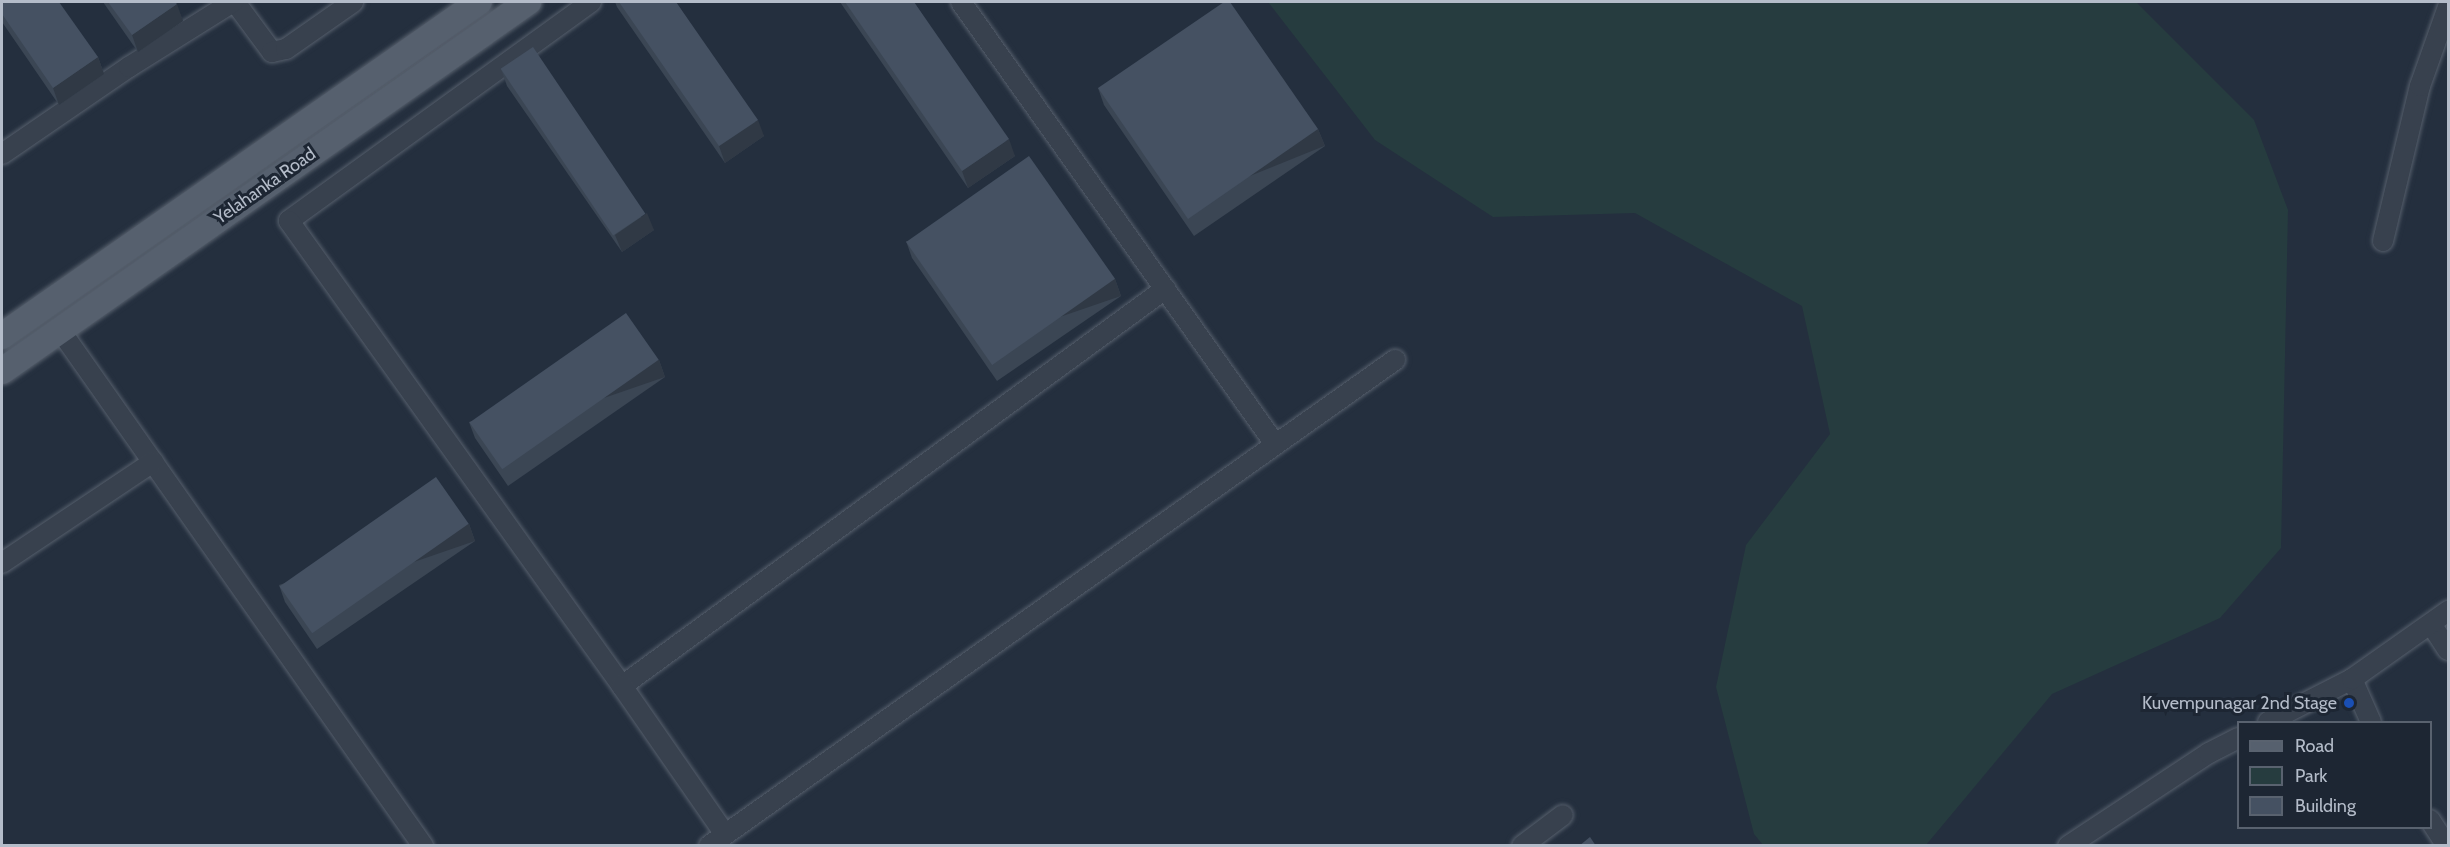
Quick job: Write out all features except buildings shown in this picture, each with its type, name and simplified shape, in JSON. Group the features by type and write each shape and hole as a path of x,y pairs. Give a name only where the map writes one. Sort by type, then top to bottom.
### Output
{"main road":[{"name":"Yelahanka Road","path":"2,336 479,2"},
{"name":"Yelahanka Road","path":"2,371 528,2"}],"street":[{"path":"2,154 129,67 234,2 272,52 286,49 353,2"},
{"path":"591,2 289,221 622,686 725,834"},
{"path":"961,2 1275,444"},
{"path":"2383,241 2420,86 2448,7"},
{"path":"622,686 1165,289"},
{"path":"60,330 423,846"},
{"path":"709,846 1395,360"},
{"path":"2,563 153,462"},
{"path":"2272,721 2352,679 2448,611"},
{"path":"2431,624 2448,650"},
{"path":"2352,679 2370,721"},
{"path":"2068,846 2209,753 2237,739"},
{"path":"1522,846 1563,815"},
{"path":"2432,823 2447,846"}],"green space":[{"path":"1268,2 2136,2 2254,120 2288,210 2281,548 2220,618 2052,694 1926,845 1763,845 1754,834 1716,687 1746,545 1830,434 1802,306 1635,213 1493,217 1375,140"}],"place":[{"name":"Kuvempunagar 2nd Stage","path":"2349,703"}]}
